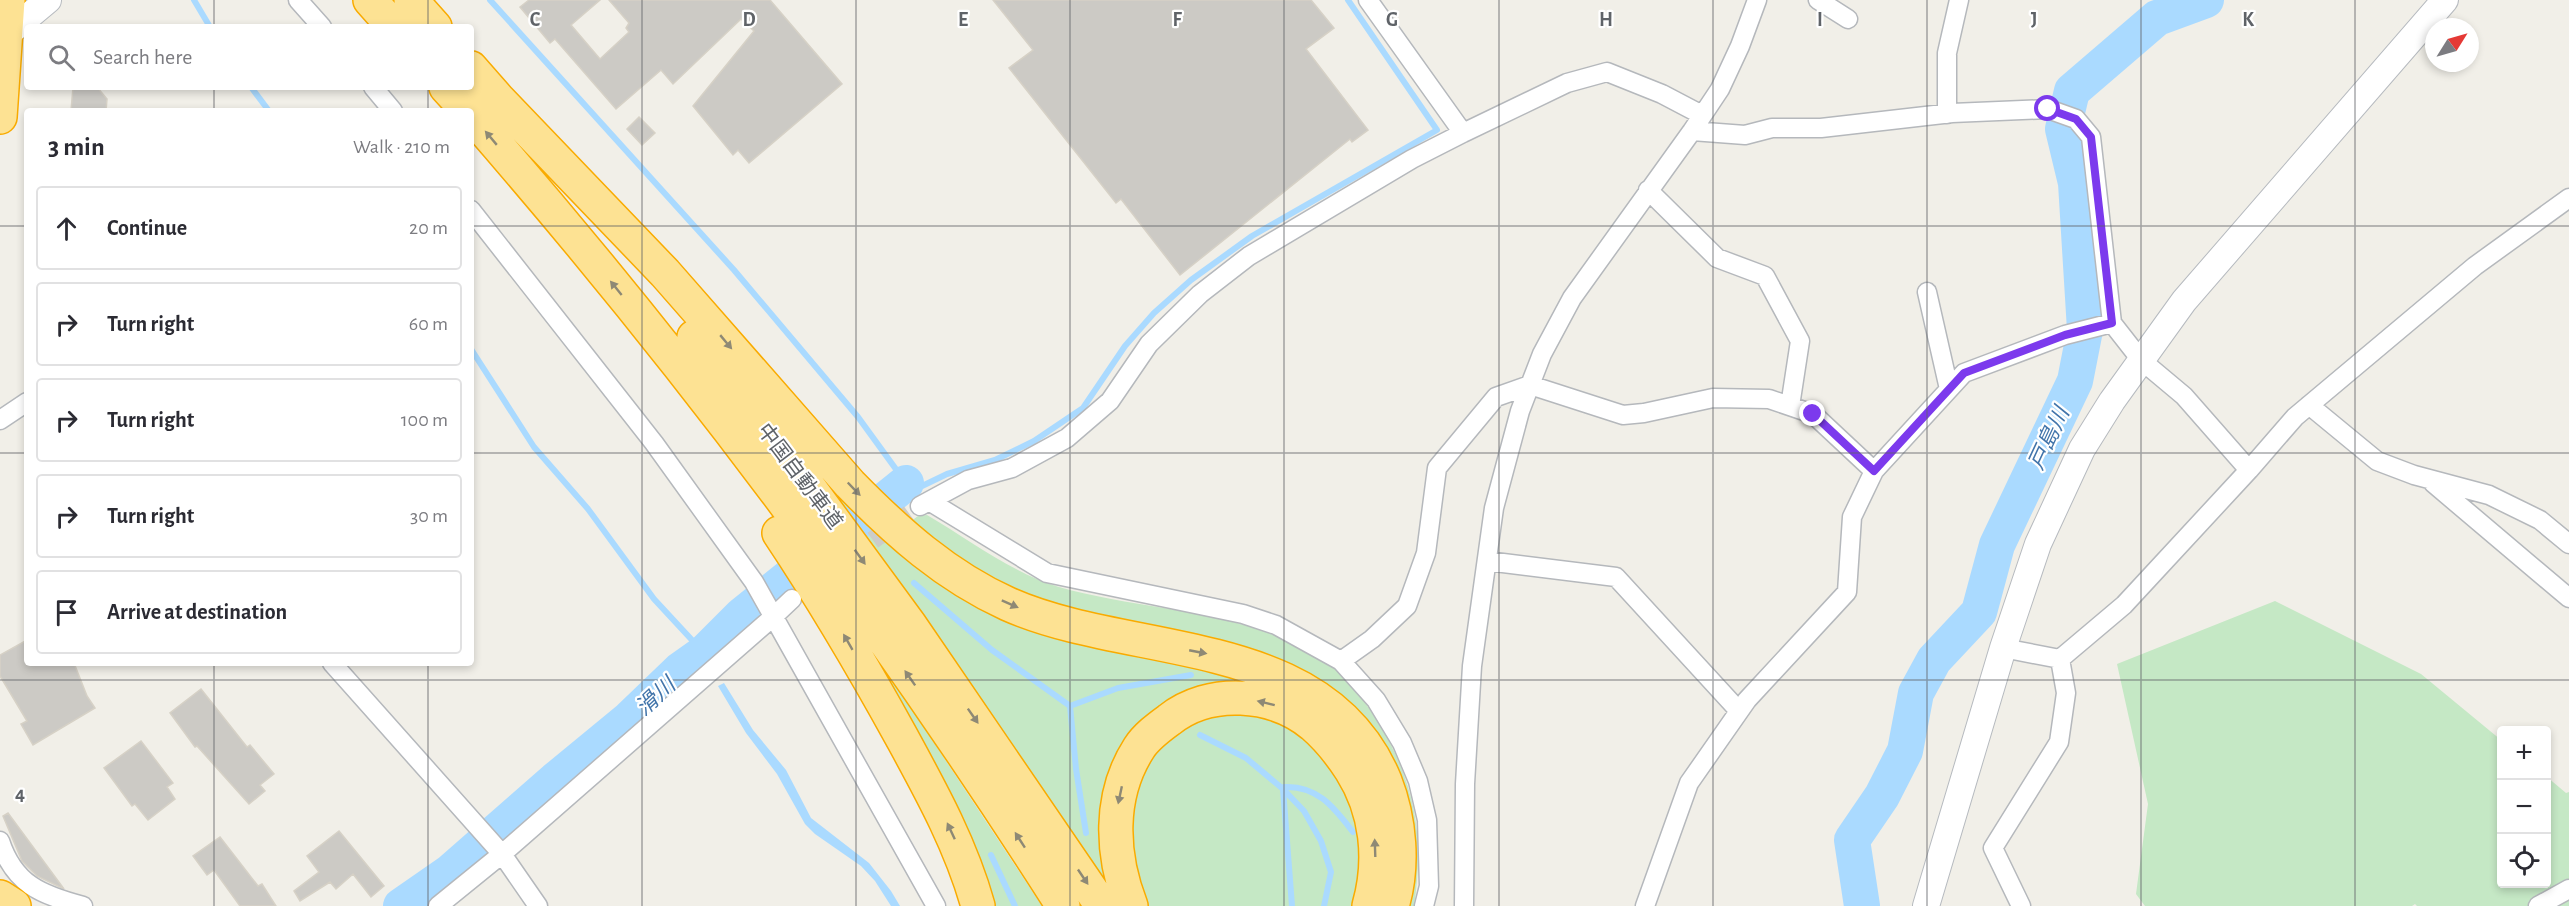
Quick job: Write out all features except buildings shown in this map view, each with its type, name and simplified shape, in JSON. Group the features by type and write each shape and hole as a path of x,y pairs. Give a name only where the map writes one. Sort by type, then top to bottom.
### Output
{"highway":[{"path":"0,117 8,0"},
{"path":"370,0 390,24"},
{"path":"411,0 432,24"},
{"name":"中国自動車道","path":"474,76 485,107 639,317 779,498 883,640 978,776 1063,906"},
{"path":"449,90 465,108"},
{"path":"485,107 665,273 850,484 882,517 944,568 976,588 1039,616 1075,627 1216,656 1265,670 1312,694 1332,709 1351,726 1367,748 1390,793 1399,845 1392,906"},
{"name":"中国自動車道","path":"485,107 599,219 782,451 910,624 1102,906"},
{"path":"639,317 666,382 740,475 843,633 946,821 961,855 978,906"},
{"path":"1131,906 1117,864 1116,837 1119,796 1129,765 1140,746 1172,717 1189,707 1209,700 1228,698 1270,703 1292,712 1319,731 1343,758 1367,800 1374,824 1375,872 1369,906"},
{"path":"0,897 14,906"}],"street":[{"path":"5,36 48,0"},
{"path":"298,0 319,24"},
{"path":"1368,0 1463,133"},
{"path":"1464,906 1465,784 1472,666 1494,508 1520,411 1542,354 1572,298 1720,89 1740,46 1757,0"},
{"path":"1818,0 1848,19"},
{"path":"1947,114 1947,53 1959,0"},
{"path":"1926,906 2003,648 2038,544 2082,449 2112,401 2184,301 2445,0"},
{"path":"1424,906 1430,886 1427,820 1418,781 1402,743 1376,700 1341,661 1276,625 1243,614 1047,573 924,504 968,480 1012,468 1067,438 1110,400 1149,344 1200,294 1249,256 1412,159 1463,133 1567,83 1607,72 1662,94 1702,115"},
{"path":"376,90 390,108"},
{"path":"1692,131 1745,135 1772,128 1821,128 1947,114 2048,109 2069,116 2091,137 2106,324 2141,360 2184,396 2249,470"},
{"path":"1648,190 1718,258 1765,276 1800,340 1790,406"},
{"path":"2060,659 2124,605 2295,417 2475,266 2569,198"},
{"path":"474,214 654,443 754,582 936,906"},
{"path":"1927,292 1949,389"},
{"path":"1645,906 1689,783 1747,700 1846,592 1852,517 1874,471 1964,373 2065,335 2106,324"},
{"path":"1341,661 1372,639 1407,606 1426,553 1437,468 1496,397 1530,385 1623,415 1644,413 1713,398 1769,399 1813,414 1874,471"},
{"path":"0,420 24,404"},
{"path":"2309,405 2377,461 2489,495 2540,520 2569,544"},
{"path":"2428,478 2569,598"},
{"path":"1487,561 1616,578 1739,711"},
{"path":"438,906 502,854 792,598"},
{"path":"2003,648 2060,659"},
{"path":"2021,906 1993,848 2060,742 2066,693 2060,659"},
{"path":"335,666 502,854 538,906"},
{"path":"0,840 13,871 28,884 42,893 83,906"},
{"path":"2538,906 2569,889"}],"green space":[{"path":"827,481 911,560 1258,680 1146,720 1120,906 918,609 841,504"},
{"path":"927,515 1008,565 1042,581 1094,595 1238,623 1306,650 1336,670 1359,695 1379,723 1407,783 1418,843 1414,906 1405,906 1368,729 1016,596 906,525 918,516"},
{"path":"834,598 913,711 1042,906 993,906"},
{"path":"2275,601 2421,674 2497,737 2497,888 2551,888 2551,780 2566,793 2569,792 2569,906 2417,906 2415,904 2412,906 2145,906 2136,894 2148,804 2117,664"},
{"path":"1234,712 1259,715 1300,730 1334,764 1359,819 1362,871 1355,906 1146,906 1138,885 1129,816 1136,780 1155,748 1201,717"}],"water":[{"path":"724,683 753,730 786,770 811,818 869,863 900,906 891,906 875,881 861,866 815,834 805,824 777,774 746,733 718,686"}],"waterway":[{"path":"194,0 208,24"},
{"path":"490,0 734,270 858,417 906,483 920,487 947,474 995,460 1034,441 1083,408 1125,346 1154,313 1191,280 1252,236 1437,130 1348,0"},
{"name":"戸島川","path":"1862,906 1852,840 1882,796 1905,751 1916,693 1934,660 1979,612 1997,545 2075,381 2085,330 2076,183 2063,129 2072,91 2157,18 2206,0"},
{"path":"253,90 267,108"},
{"path":"474,354 534,447 588,509 654,599 704,653"},
{"name":"滑川","path":"401,906 450,872 628,720 680,670 704,653 742,615 906,483"},
{"path":"914,583 992,650 1070,706 1076,769 1086,833"},
{"path":"1070,706 1118,688 1191,675"},
{"path":"1200,735 1246,758 1283,789 1304,811 1321,841 1331,872 1324,906"},
{"path":"1284,787 1296,787 1316,794 1332,807 1353,832"},
{"path":"1283,789 1292,906"},
{"path":"991,855 1015,906"}],"tunnel":[{"path":"851,556 920,506"}],"route":[{"path":"1813,414 1874,471 1964,373 2065,335 2112,323 2091,137 2076,119 2048,109"}]}
